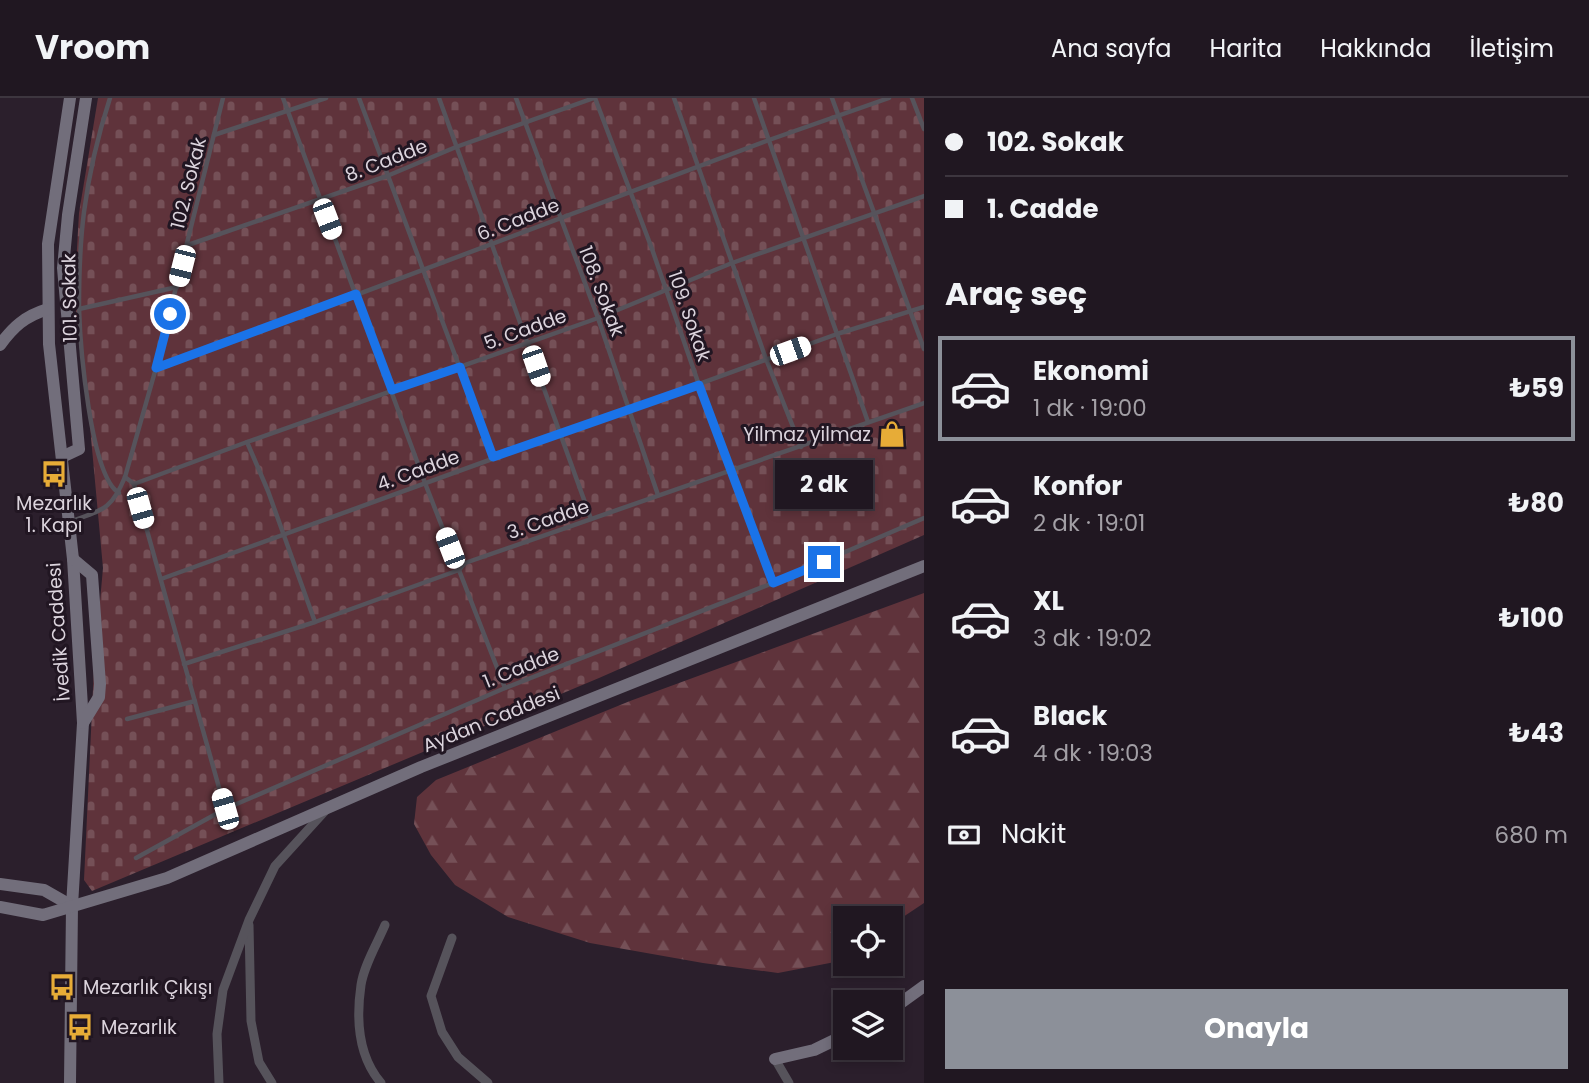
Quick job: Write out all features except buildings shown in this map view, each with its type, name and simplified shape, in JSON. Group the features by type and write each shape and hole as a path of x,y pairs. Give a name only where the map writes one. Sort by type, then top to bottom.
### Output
{"street":[{"name":"İvedik Caddesi","path":"70,98 57,168 48,244 49,344 73,559 83,723 72,906 70,1083"},
{"path":"62,457 79,449 63,268 86,98"},
{"path":"57,168 75,172"},
{"path":"0,345 21,320 48,309"},
{"path":"49,344 68,343"},
{"path":"73,559 92,575 99,671 99,698 83,723"},
{"name":"Aydan Caddesi","path":"0,907 43,915 167,878 330,806 924,566"},
{"path":"219,1083 217,1034 223,990 249,920 275,866 330,806"},
{"path":"0,884 44,890 72,906"},
{"path":"249,920 251,1021 259,1062 272,1083"},
{"path":"380,1083 360,1042 361,984 384,925"},
{"path":"453,939 431,996 442,1032 458,1057 488,1083"},
{"path":"903,1001 924,986"},
{"path":"789,1083 775,1059 814,1050 833,1041"}],"lane":[{"name":"101. Sokak","path":"110,98 92,166 84,214 79,309 89,416 106,477 119,493"},
{"name":"102. Sokak","path":"119,493 156,368 223,98"},
{"path":"283,98 425,483 505,688"},
{"path":"214,135 326,98"},
{"path":"359,98 493,457"},
{"path":"439,98 528,343 558,434 591,519"},
{"name":"108. Sokak","path":"516,98 631,410 658,495"},
{"name":"8. Cadde","path":"187,246 387,176 456,147 594,98"},
{"name":"109. Sokak","path":"594,98 652,249 699,385 773,583"},
{"path":"674,98 696,167 800,447"},
{"path":"754,98 868,422"},
{"path":"832,98 924,349"},
{"name":"6. Cadde","path":"156,368 889,98"},
{"path":"912,98 924,129"},
{"name":"5. Cadde","path":"134,484 598,318 732,263 924,197"},
{"path":"79,309 177,287"},
{"name":"4. Cadde","path":"161,579 766,359 924,307"},
{"name":"3. Cadde","path":"184,664 315,622 459,570 465,564 924,403"},
{"path":"247,442 315,622"},
{"path":"125,477 134,484 225,809"},
{"path":"69,522 107,508 119,493"},
{"name":"1. Cadde","path":"136,858 225,809 505,688 773,583 924,518"},
{"path":"127,719 195,701"}],"green space":[{"path":"98,98 924,98 924,535 599,678 92,891 84,880 94,668 103,568 89,416 76,321 76,266 79,213"},
{"path":"924,593 924,903 903,917 903,906 833,906 833,962 778,973 590,943 508,917 455,885 431,855 414,824 417,797 436,780 630,701"}],"place":[{"name":"Yilmaz yilmaz","path":"892,434"},
{"name":"Mezarlık 1. Kapı","path":"54,474"},
{"name":"Mezarlık Çıkışı","path":"62,987"},
{"name":"Mezarlık","path":"80,1027"}],"route":[{"path":"170,314 156,368 356,294 392,390 460,367 493,457 699,385 773,583 824,562"}]}
